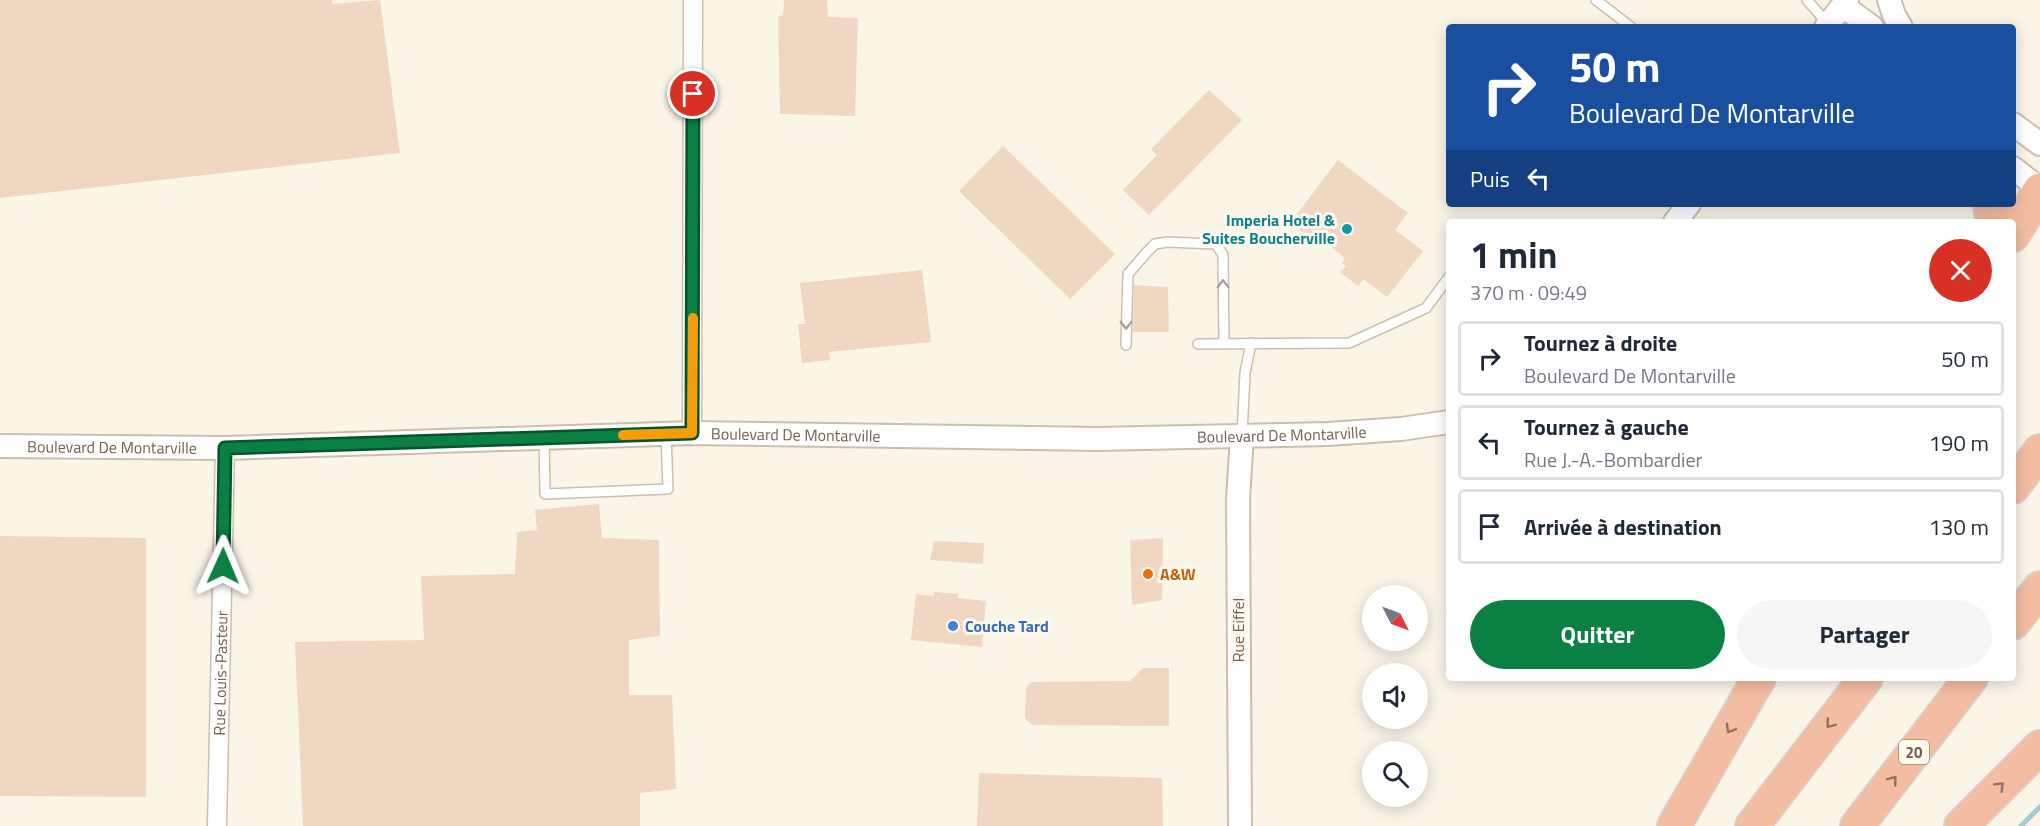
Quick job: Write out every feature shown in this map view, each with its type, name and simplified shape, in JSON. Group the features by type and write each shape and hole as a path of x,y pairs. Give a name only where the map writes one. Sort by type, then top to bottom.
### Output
{"highway":[{"path":"2016,230 2040,190"},
{"path":"2016,483 2040,452"},
{"path":"2016,619 2040,588"},
{"path":"1674,826 1757,681"},
{"path":"1752,826 1864,681"},
{"name":"20","path":"1857,826 1969,681"},
{"path":"1960,826 2040,747"}],"street":[{"path":"692,433 693,0"},
{"path":"1889,0 1899,24"},
{"path":"1829,24 1841,2 1868,24"},
{"path":"2016,126 2040,144"},
{"path":"2016,170 2040,190"},
{"path":"1677,219 1687,207"},
{"name":"Boulevard De Montarville","path":"0,446 225,448 692,433 1097,439 1328,434 1380,431 1446,422"},
{"name":"Rue Eiffel","path":"1240,826 1238,499 1242,435"},
{"name":"Rue Louis-Pasteur","path":"217,826 225,448"}],"lane":[{"path":"1596,0 1627,24"},
{"path":"1807,0 1826,24"},
{"path":"1125,345 1128,274 1155,244 1167,242 1216,244 1220,249 1224,343"},
{"path":"1198,344 1349,343 1426,308 1446,281"},
{"path":"1242,435 1245,373 1251,343"},
{"path":"544,438 544,494 668,489 666,434"}],"building":[{"path":"0,0 332,0 332,4 380,0 400,153 0,198"},
{"path":"784,0 827,0 828,17 858,18 855,116 780,114 778,17 783,15"},
{"path":"1209,90 1242,120 1149,215 1123,190 1157,155 1151,149"},
{"path":"1003,146 1115,254 1070,299 959,191"},
{"name":"Imperia Hotel & Suites Boucherville","path":"1338,160 1408,213 1395,230 1423,251 1387,297 1363,279 1358,286 1340,272 1346,266 1342,263 1345,258 1324,241 1320,246 1297,228 1301,223 1294,218"},
{"path":"922,270 931,342 829,352 830,360 802,363 798,324 805,324 800,283"},
{"path":"1134,285 1168,287 1169,332 1133,332"},
{"path":"599,504 602,538 659,540 660,636 629,640 629,695 672,695 676,789 640,793 640,826 303,826 295,642 424,640 421,576 515,574 517,532 537,530 535,510"},
{"path":"0,536 146,538 146,797 0,796"},
{"path":"1163,538 1162,600 1132,605 1130,540"},
{"path":"934,541 984,543 983,564 930,560"},
{"path":"934,592 958,594 958,598 986,601 982,647 911,640 916,594 934,596"},
{"path":"1143,668 1169,668 1169,726 1032,725 1025,718 1026,687 1031,682 1130,681"},
{"path":"979,773 1162,778 1163,826 977,826"}],"waterway":[{"path":"2021,826 2040,807"}],"slow traffic":[{"path":"623,435 692,433 693,318"}],"place":[{"name":"Imperia Hotel & Suites Boucherville","path":"1347,229"},
{"name":"A&W","path":"1148,574"},
{"name":"Couche Tard","path":"953,626"}],"route":[{"path":"223,566 225,448 692,433 693,94"}]}
